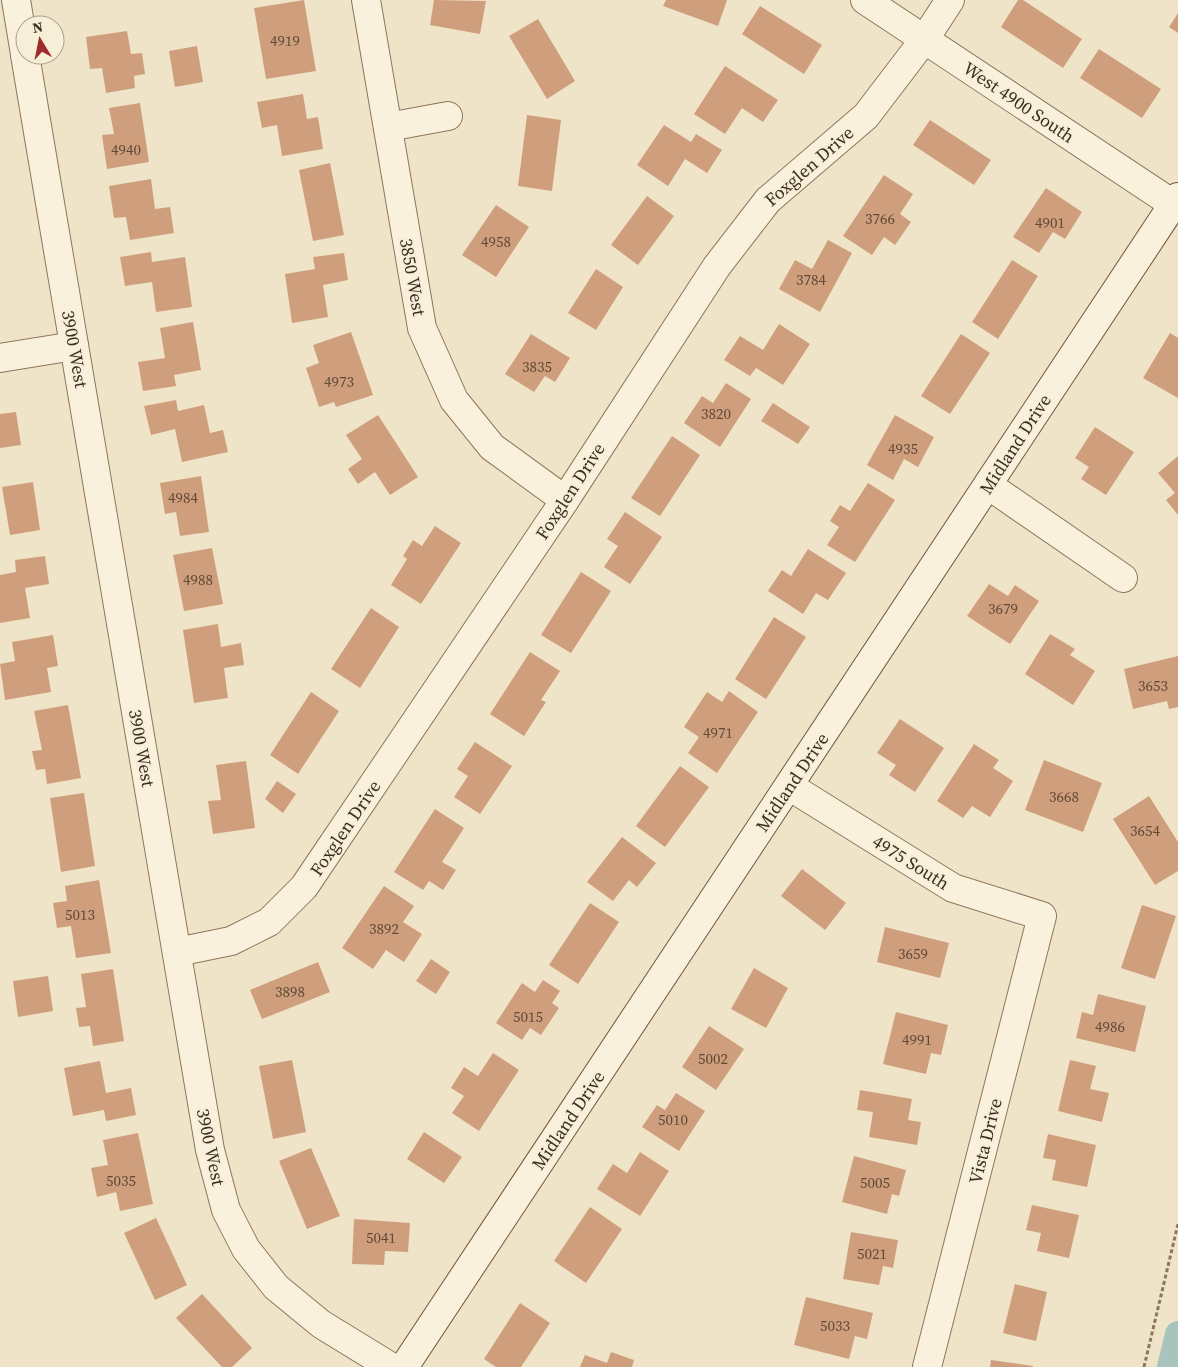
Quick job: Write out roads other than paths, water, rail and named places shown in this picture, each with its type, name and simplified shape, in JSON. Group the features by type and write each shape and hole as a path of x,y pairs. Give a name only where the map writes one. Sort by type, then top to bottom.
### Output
{"street":[{"name":"3900 West","path":"16,0 18,15"},
{"name":"3850 West","path":"366,0 422,328 454,400 492,447 565,500"},
{"name":"West 4900 South","path":"865,0 924,40 1176,201"},
{"name":"Foxglen Drive","path":"176,952 231,941 269,922 304,888 565,500 717,266 768,200 866,116 924,40 950,0"},
{"name":"3900 West","path":"27,65 210,1150 226,1210 246,1249 276,1287 321,1324 391,1367"},
{"path":"388,127 448,116"},
{"name":"Midland Drive","path":"404,1367 1176,201"},
{"path":"0,358 74,346"},
{"path":"988,485 1123,578"},
{"name":"4975 South","path":"789,786 953,888 1042,916"},
{"name":"Vista Drive","path":"927,1367 1042,916"}],"waterway":[{"path":"1170,1367 1178,1334"}]}
